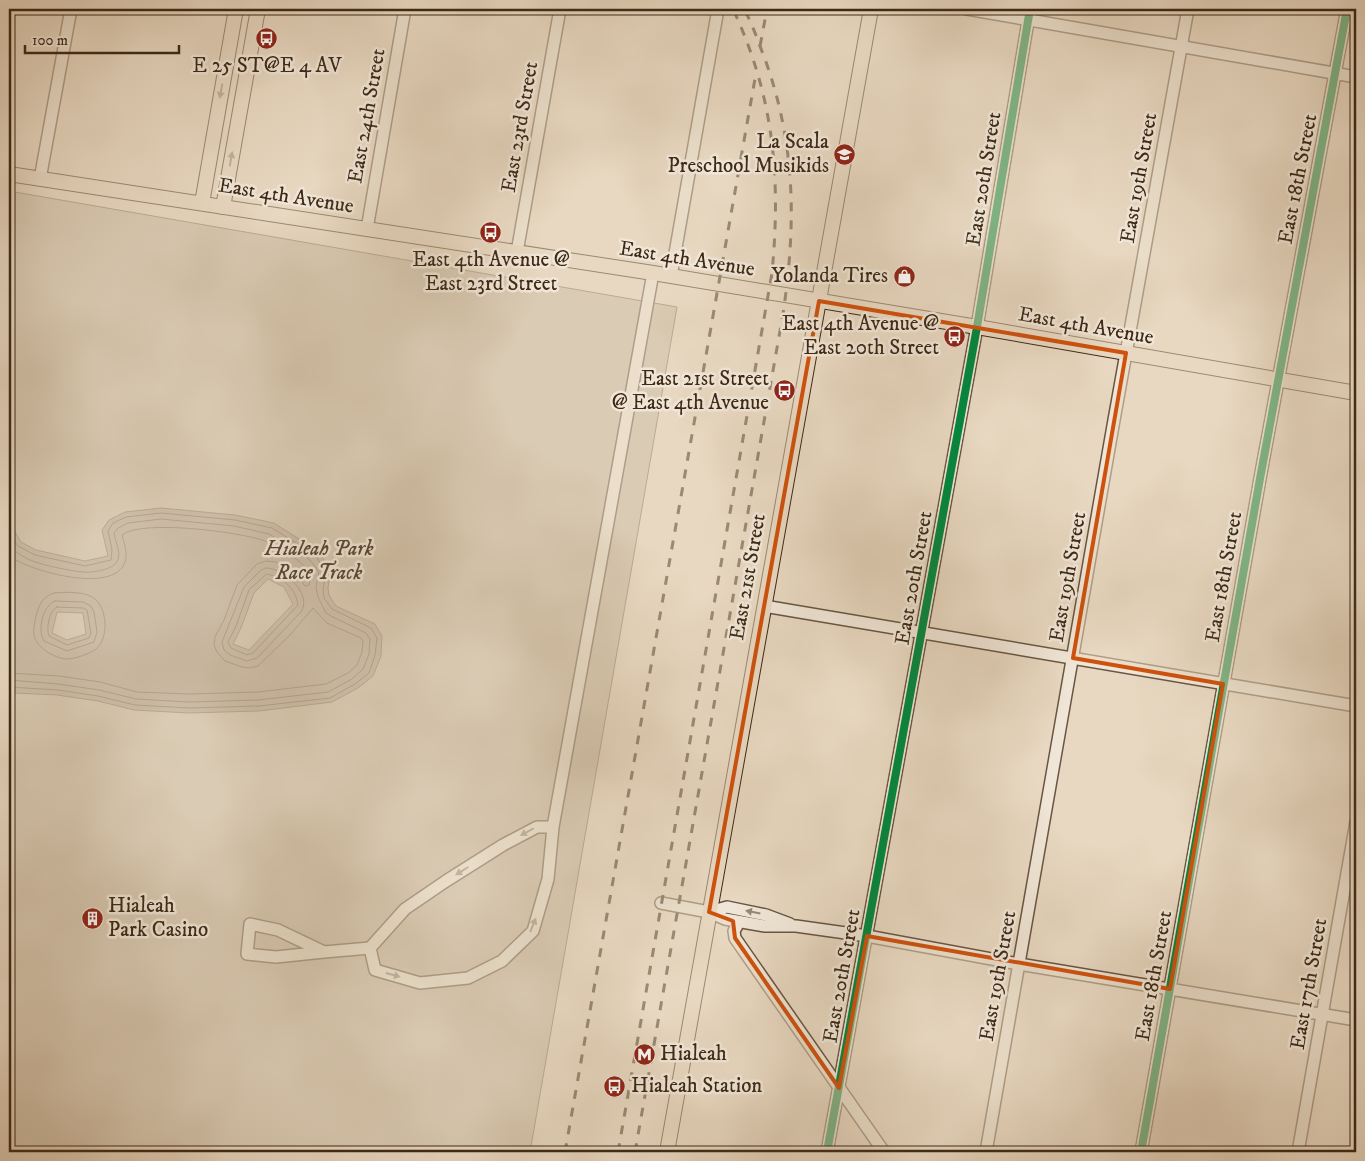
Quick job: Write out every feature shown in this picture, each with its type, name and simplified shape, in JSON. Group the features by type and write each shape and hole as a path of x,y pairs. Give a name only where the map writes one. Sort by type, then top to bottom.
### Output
{"main road":[{"path":"202,203 236,9"},
{"path":"223,207 258,9"},
{"name":"East 21st Street","path":"668,1152 871,9"},
{"name":"East 4th Avenue","path":"9,174 653,273 1356,393"}],"street":[{"path":"40,178 71,9"},
{"name":"East 24th Street","path":"367,229 405,9"},
{"name":"East 23rd Street","path":"517,252 560,9"},
{"path":"671,276 718,9"},
{"path":"967,9 1029,14 1181,46 1356,77"},
{"name":"East 19th Street","path":"986,1152 1188,9"},
{"name":"East 18th Street","path":"1141,1152 1223,684 1336,73 1346,9"},
{"name":"East 20th Street","path":"827,1152 977,327 1029,14"},
{"path":"370,948 375,970 420,983 468,978 502,961 533,931 548,879 553,827 653,273"},
{"path":"764,606 1356,706"},
{"name":"East 17th Street","path":"1298,1152 1356,822"},
{"path":"324,952 278,930 250,924 247,954 276,957 370,948 405,909 446,881 503,845 537,827 553,827"},
{"path":"661,903 710,912 725,919 739,922 765,926 796,926 867,936 1020,964 1356,1020"},
{"path":"710,912 727,907 766,915 796,926"},
{"path":"739,922 734,931 735,938 884,1152"}],"highlighted area":[{"path":"819,301 1126,353 1073,658 1223,684 1170,989 867,936 839,1088 735,938 733,921 709,912"}],"green space":[{"name":"Hialeah Park Race Track","path":"9,191 677,307 530,1152 9,1152"}],"water":[{"path":"161,508 235,515 274,523 318,551 331,570 328,588 329,595 336,606 375,624 382,636 381,656 373,676 358,688 332,702 259,711 189,713 134,710 98,701 9,691 9,522 21,542 36,550 85,561 108,556 102,530 109,520 125,512","holes":["268,579 284,587 293,604 249,650 233,644 254,593","57,612 83,613 86,634 67,640 52,633"]}],"railway":[{"path":"618,1152 772,273 775,204 771,138 758,74 733,9"},
{"path":"635,1152 783,314 787,281 791,218 788,156 776,94 766,62 744,9"},
{"path":"760,46 767,9"},
{"path":"565,1152 756,73"}],"cycle path":[{"path":"827,1152 977,327 1030,9"},
{"path":"1141,1152 1261,473 1347,9"}],"place":[{"name":"E 25 ST@E 4 AV","path":"267,39"},
{"name":"La Scala Preschool Musikids","path":"845,154"},
{"name":"East 4th Avenue @ East 23rd Street","path":"491,233"},
{"name":"Yolanda Tires","path":"904,276"},
{"name":"East 4th Avenue @ East 20th Street","path":"955,336"},
{"name":"East 21st Street @ East 4th Avenue","path":"785,391"},
{"name":"Hialeah Park Casino","path":"92,918"},
{"name":"Hialeah","path":"644,1054"},
{"name":"Hialeah Station","path":"615,1086"}]}
